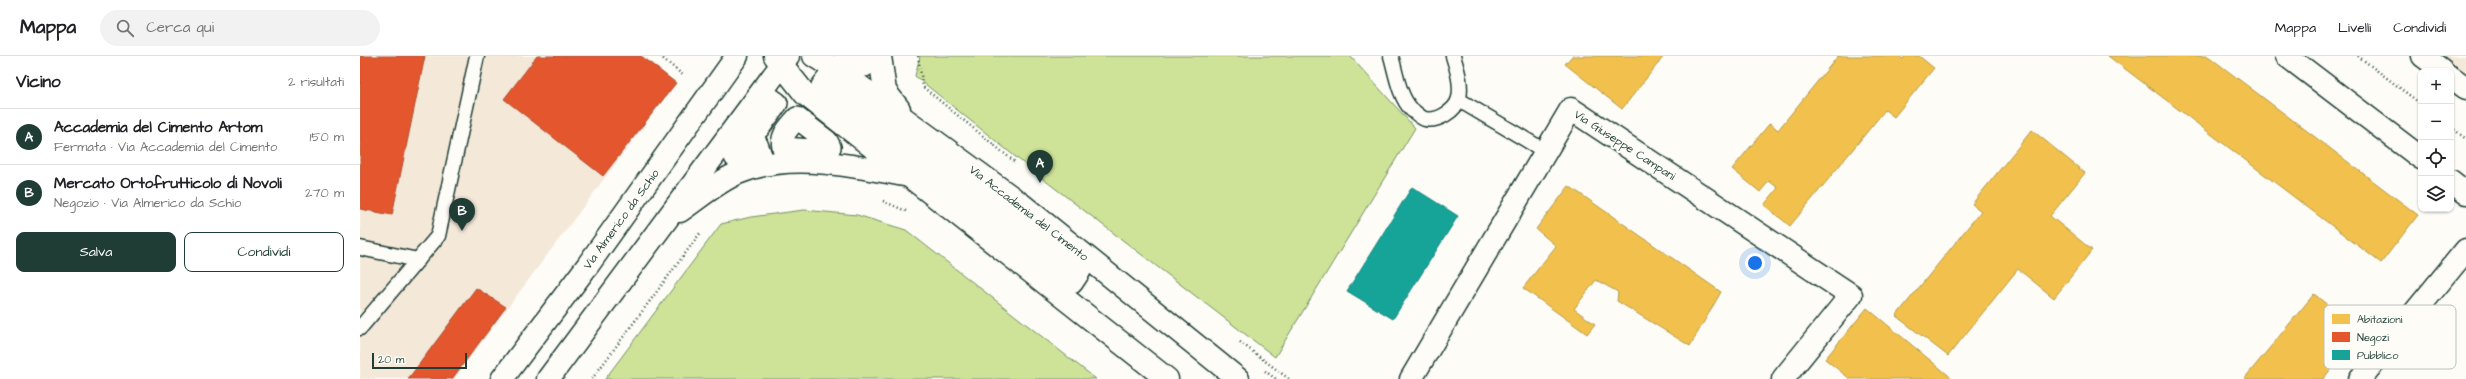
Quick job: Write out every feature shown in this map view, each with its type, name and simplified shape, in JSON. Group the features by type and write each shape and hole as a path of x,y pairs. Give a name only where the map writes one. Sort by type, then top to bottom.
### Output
{"street":[{"name":"Via Almerico da Schio","path":"502,379 588,265 736,56"},
{"name":"Via Accademia del Cimento","path":"814,56 839,71 1021,204 1238,379"},
{"path":"845,56 860,66 865,66 866,56"},
{"path":"880,56 885,91 895,106 929,137"},
{"path":"2287,56 2418,156"},
{"path":"2423,56 2439,68"},
{"path":"548,379 663,224 782,59 805,94 912,176 1167,379"},
{"path":"829,78 1080,271 1072,283 822,86 829,78"},
{"path":"2454,79 2466,88"},
{"name":"Via Giuseppe Campani","path":"1411,379 1571,109 1850,295 1783,379"},
{"path":"663,224 738,173 776,162 848,166 912,176"},
{"path":"2454,183 2466,193"},
{"path":"2421,305 2466,250"},
{"path":"2360,379 2368,369"}],"lane":[{"path":"362,324 438,236 477,56"},
{"path":"1391,56 1405,100 1412,110 1425,119 1438,118 1451,111 1459,100 1460,85 1452,56"},
{"path":"1459,100 1545,151"},
{"path":"360,248 418,260"}],"path":[{"path":"660,56 684,76"},
{"path":"2358,56 2418,102"},
{"path":"2454,129 2466,139"},
{"path":"875,198 910,215"},
{"path":"592,379 706,226"}],"shaded area":[{"path":"360,56 644,56 676,83 454,379 360,379"},
{"path":"2421,56 2466,56 2466,92 2454,82 2454,68 2436,68"}],"green space":[{"path":"920,56 1350,56 1415,128 1275,357 1043,179 915,76"},
{"path":"804,210 857,215 906,230 1096,379 605,379 721,224 751,217"}],"building: Abitazioni":[{"path":"1572,56 1664,56 1622,109 1565,64"},
{"path":"1838,56 1899,56 1903,59 1905,56 1919,56 1934,68 1894,117 1885,110 1790,226 1764,205 1778,188 1769,181 1760,192 1732,169 1770,123 1778,130"},
{"path":"2108,56 2208,56 2418,215 2381,263"},
{"path":"2032,130 2085,173 2050,216 2092,250 2054,298 2018,269 1948,356 1896,316 1981,211 1972,204"},
{"path":"1569,186 1721,292 1690,346 1617,301 1618,292 1596,280 1574,309 1595,324 1587,334 1523,288 1556,246 1536,229"},
{"path":"2314,294 2328,305 2324,305 2324,369 2331,369 2323,379 2244,379"},
{"path":"1867,308 1953,379 1850,379 1825,359"}],"building: Negozi":[{"path":"360,56 425,56 392,215 360,209"},
{"path":"537,56 641,56 676,83 603,176 504,99"},
{"path":"476,288 506,307 452,379 408,379"}],"building: Pubblico":[{"path":"1412,187 1458,216 1393,319 1347,291"}],"place":[{"name":"Accademia del Cimento Artom","path":"1040,183"},
{"name":"Mercato Ortofrutticolo di Novoli","path":"462,231"}]}
